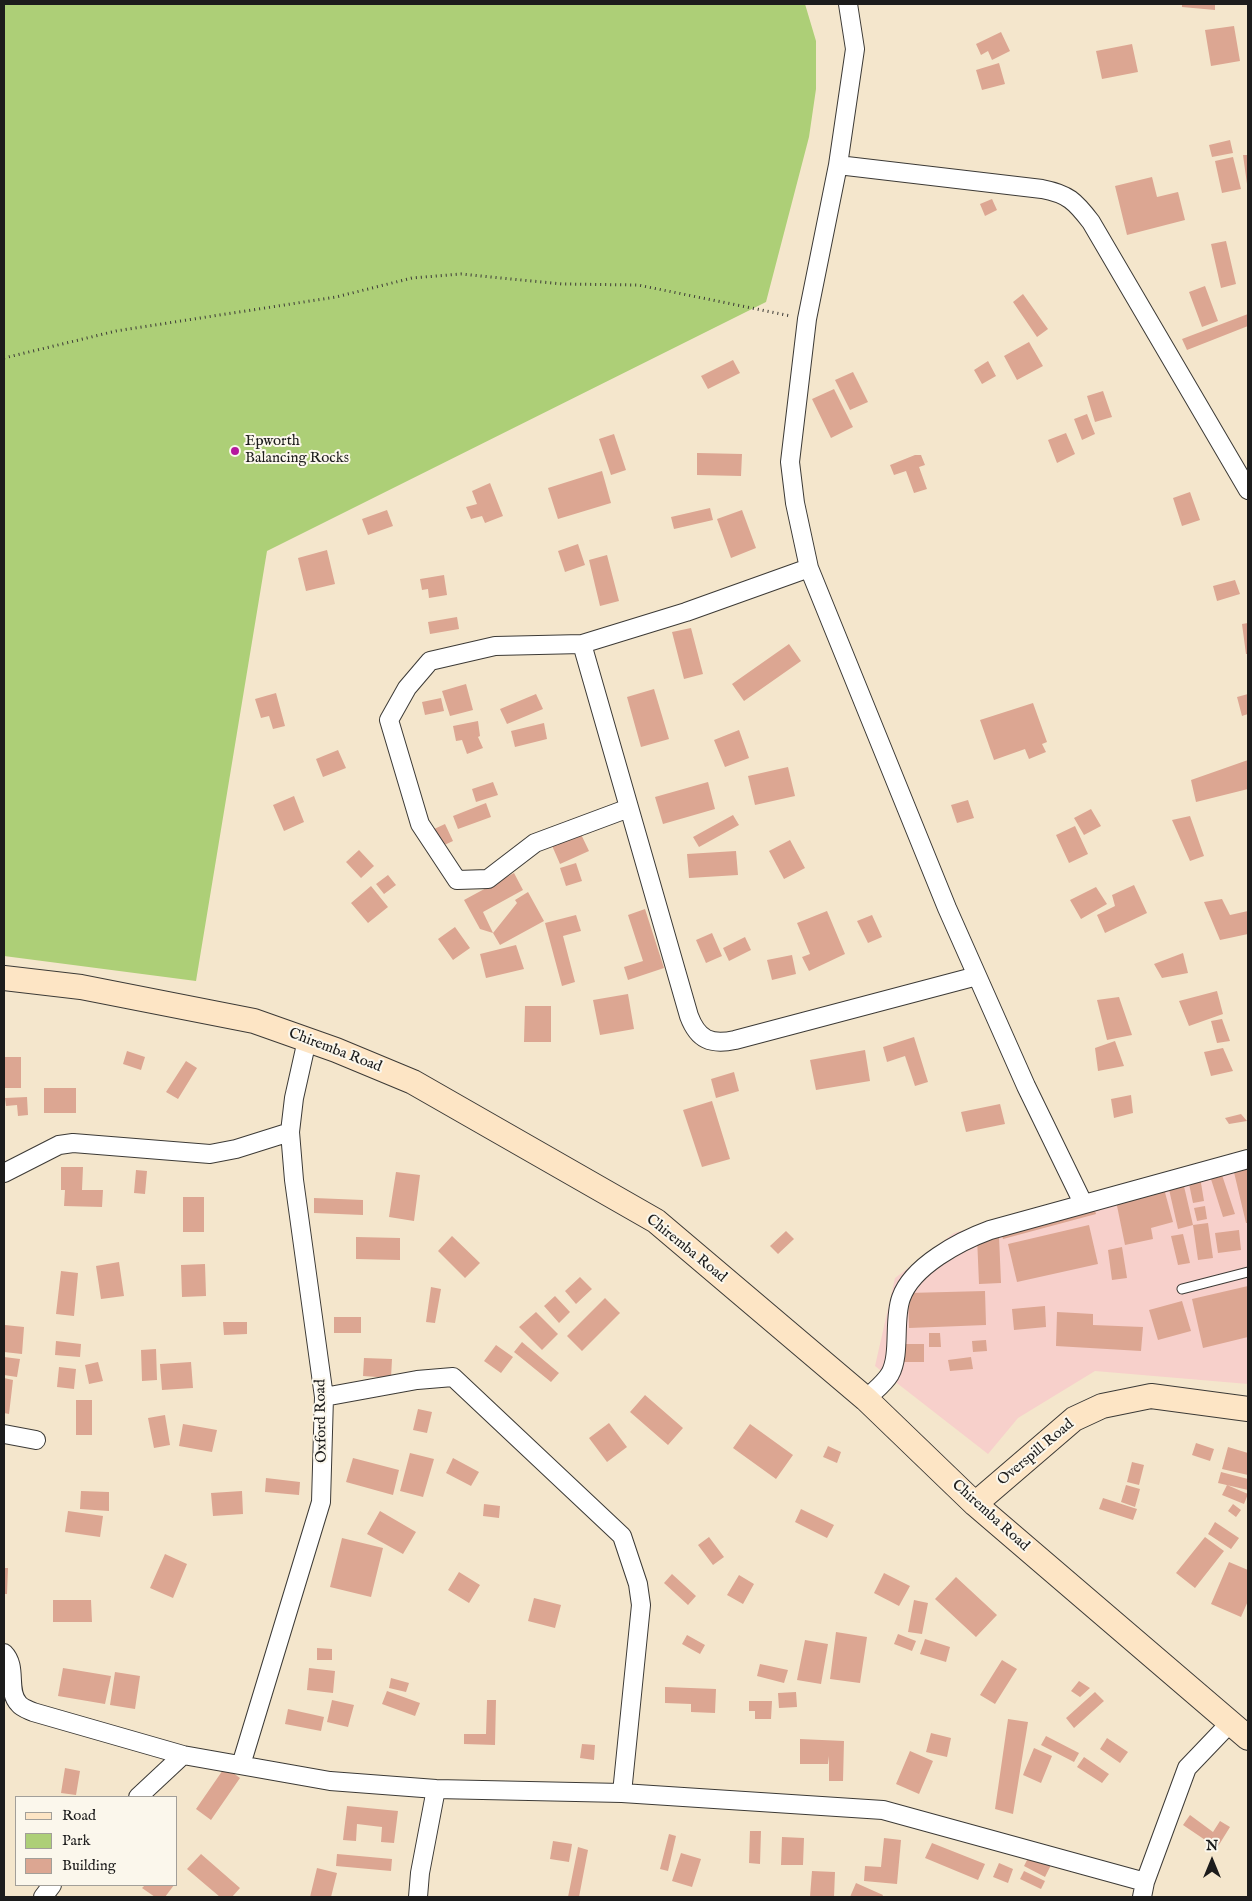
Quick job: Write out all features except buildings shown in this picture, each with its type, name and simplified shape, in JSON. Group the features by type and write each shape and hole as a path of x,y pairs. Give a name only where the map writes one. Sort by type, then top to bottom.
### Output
{"main road":[{"name":"Chiremba Road","path":"4,978 81,987 254,1021 307,1040 413,1082 656,1221 866,1399 976,1504 1248,1738"},
{"name":"Overspill Road","path":"976,1504 1074,1419 1102,1406 1151,1396 1248,1409"}],"street":[{"path":"848,4 854,49 838,165 807,319 790,462 795,502 808,568 947,908 1026,1086 1083,1203"},
{"path":"838,165 1042,188 1064,194 1078,205 1091,222 1248,490"},
{"path":"629,808 535,843 488,879 457,880 420,824 389,720 407,688 430,661 495,646 582,644 686,612 808,568"},
{"path":"582,644 689,1016 694,1028 704,1038 713,1042 735,1040 977,976"},
{"name":"Oxford Road","path":"241,1765 321,1502 324,1396 294,1180 290,1132 294,1098 307,1040"},
{"path":"4,1173 59,1146 73,1143 210,1154 236,1149 290,1132"},
{"path":"866,1399 891,1372 901,1298 907,1286 939,1256 974,1236 1083,1203 1248,1160"},
{"path":"324,1396 417,1380 453,1377 622,1536 636,1577 641,1605 622,1793"},
{"path":"4,1434 36,1440"},
{"path":"4,1653 12,1669 13,1692 18,1704 33,1712 183,1755 330,1780 436,1789 622,1793 884,1810 1144,1890 1187,1768 1231,1722"},
{"path":"139,1796 183,1755"},
{"path":"418,1897 420,1873 436,1789"},
{"path":"43,1897 51,1886"}],"lane":[{"path":"1182,1289 1248,1272"}],"path":[{"path":"4,358 116,331 336,297 412,278 461,274 562,284 638,285 807,319"}],"shaded area":[{"path":"1248,1150 1248,1384 1095,1371 1018,1418 988,1454 875,1366 895,1278 954,1233"}],"green space":[{"name":"Epworth Balancing Rocks","path":"4,4 805,4 816,41 816,89 809,137 766,302 267,551 196,981 4,956"}],"place":[{"name":"Epworth Balancing Rocks","path":"235,451"}]}
